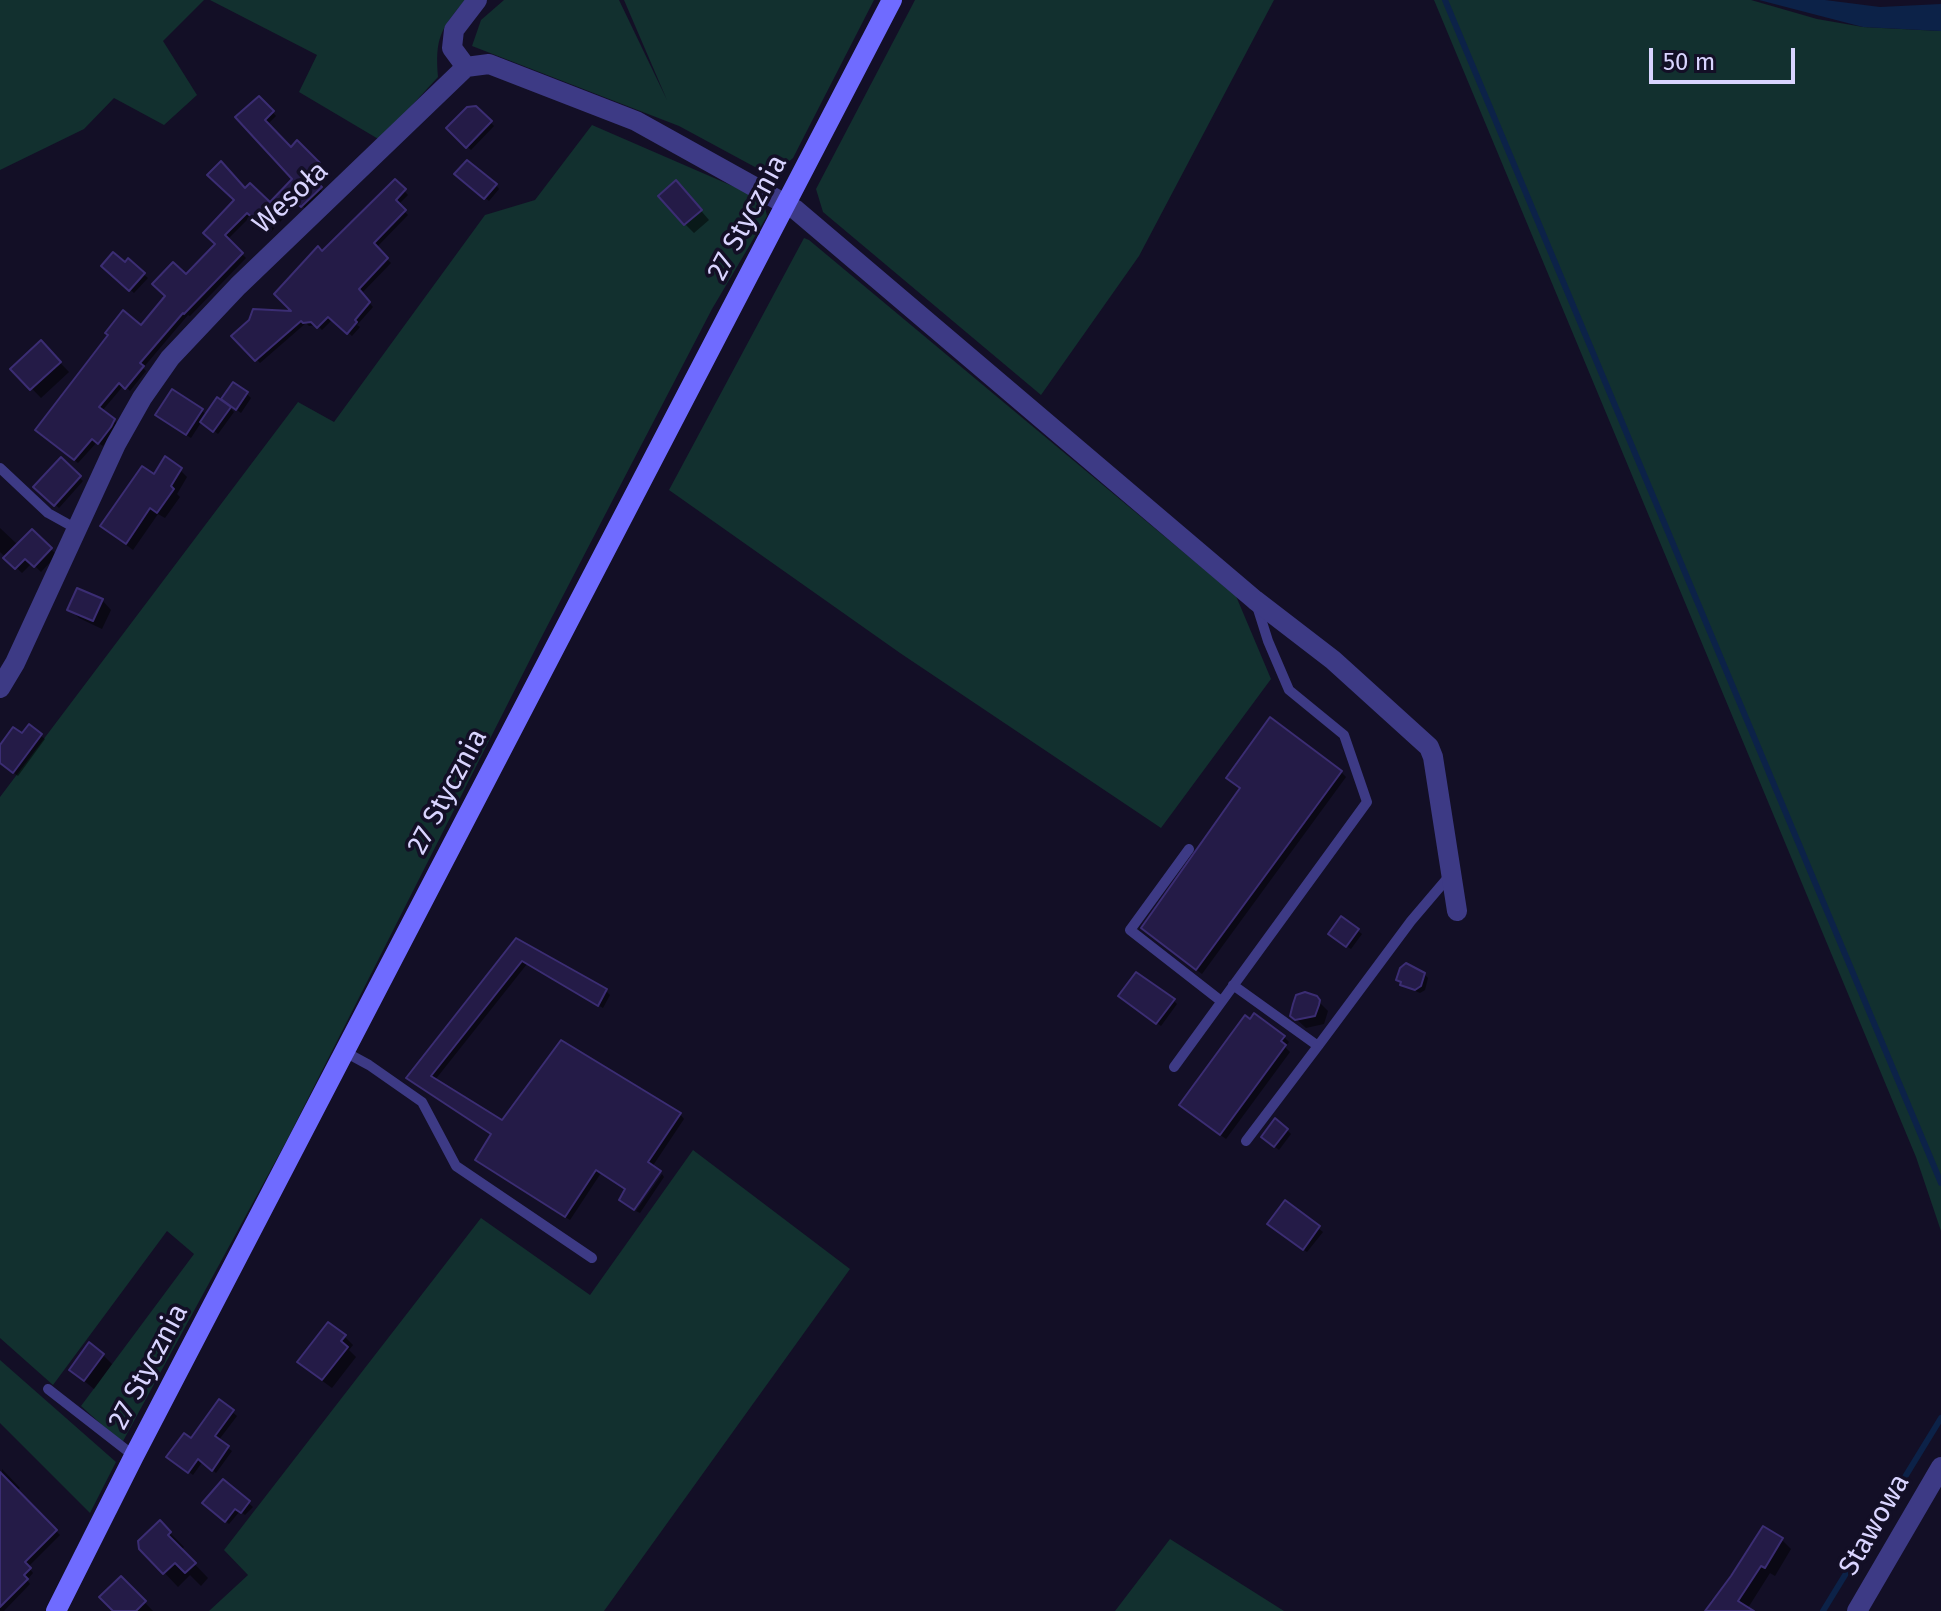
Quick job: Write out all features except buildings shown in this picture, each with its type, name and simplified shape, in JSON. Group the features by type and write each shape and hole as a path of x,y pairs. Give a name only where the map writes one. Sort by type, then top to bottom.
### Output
{"street":[{"path":"477,0 454,30 452,48 466,67 489,64 636,121 786,204 1255,600 1333,660 1429,747 1457,911"},
{"name":"27 Stycznia","path":"56,1611 892,0"},
{"name":"Wesoła","path":"0,688 15,663 75,528 142,398 170,358 238,286 466,67"},
{"name":"Stawowa","path":"1857,1611 1941,1467"}],"lane":[{"path":"0,468 48,513 75,528"},
{"path":"1174,1067 1367,802 1344,735 1289,690 1255,600"},
{"path":"1189,849 1130,930 1221,1001"},
{"path":"1246,1141 1411,921 1451,874"},
{"path":"1233,985 1318,1046"},
{"path":"345,1052 422,1102 456,1166 592,1258"},
{"path":"48,1389 134,1456"}],"green space":[{"path":"0,0 204,0 163,41 197,95 164,125 114,98 84,129 0,170"},
{"path":"210,0 465,0 441,35 437,53 438,77 380,140 299,92 317,55"},
{"path":"504,0 619,0 667,100 624,0 874,0 793,158 778,171 766,173 679,126 472,46 481,20"},
{"path":"915,0 1274,0 1139,256 1041,395 823,212 816,189"},
{"path":"1434,0 1751,0 1817,19 1863,27 1941,31 1941,1231 1916,1157"},
{"path":"592,125 751,194 764,203 767,216 712,309 540,640 287,1140 122,1443 81,1406 194,1254 167,1231 53,1385 0,1338 0,797 298,402 334,422 485,215 535,200"},
{"path":"804,238 1236,596 1271,679 1161,828 900,653 669,490"},
{"path":"693,1150 850,1269 604,1611 209,1611 248,1575 224,1550 481,1218 590,1295"},
{"path":"0,1360 116,1462 90,1513 0,1423"},
{"path":"1170,1539 1284,1611 1115,1611"}],"water":[{"path":"1759,0 1825,0 1880,7 1941,4 1941,31 1863,27"}],"waterway":[{"path":"1445,0 1941,1183"},
{"path":"1823,1611 1941,1418"}]}
